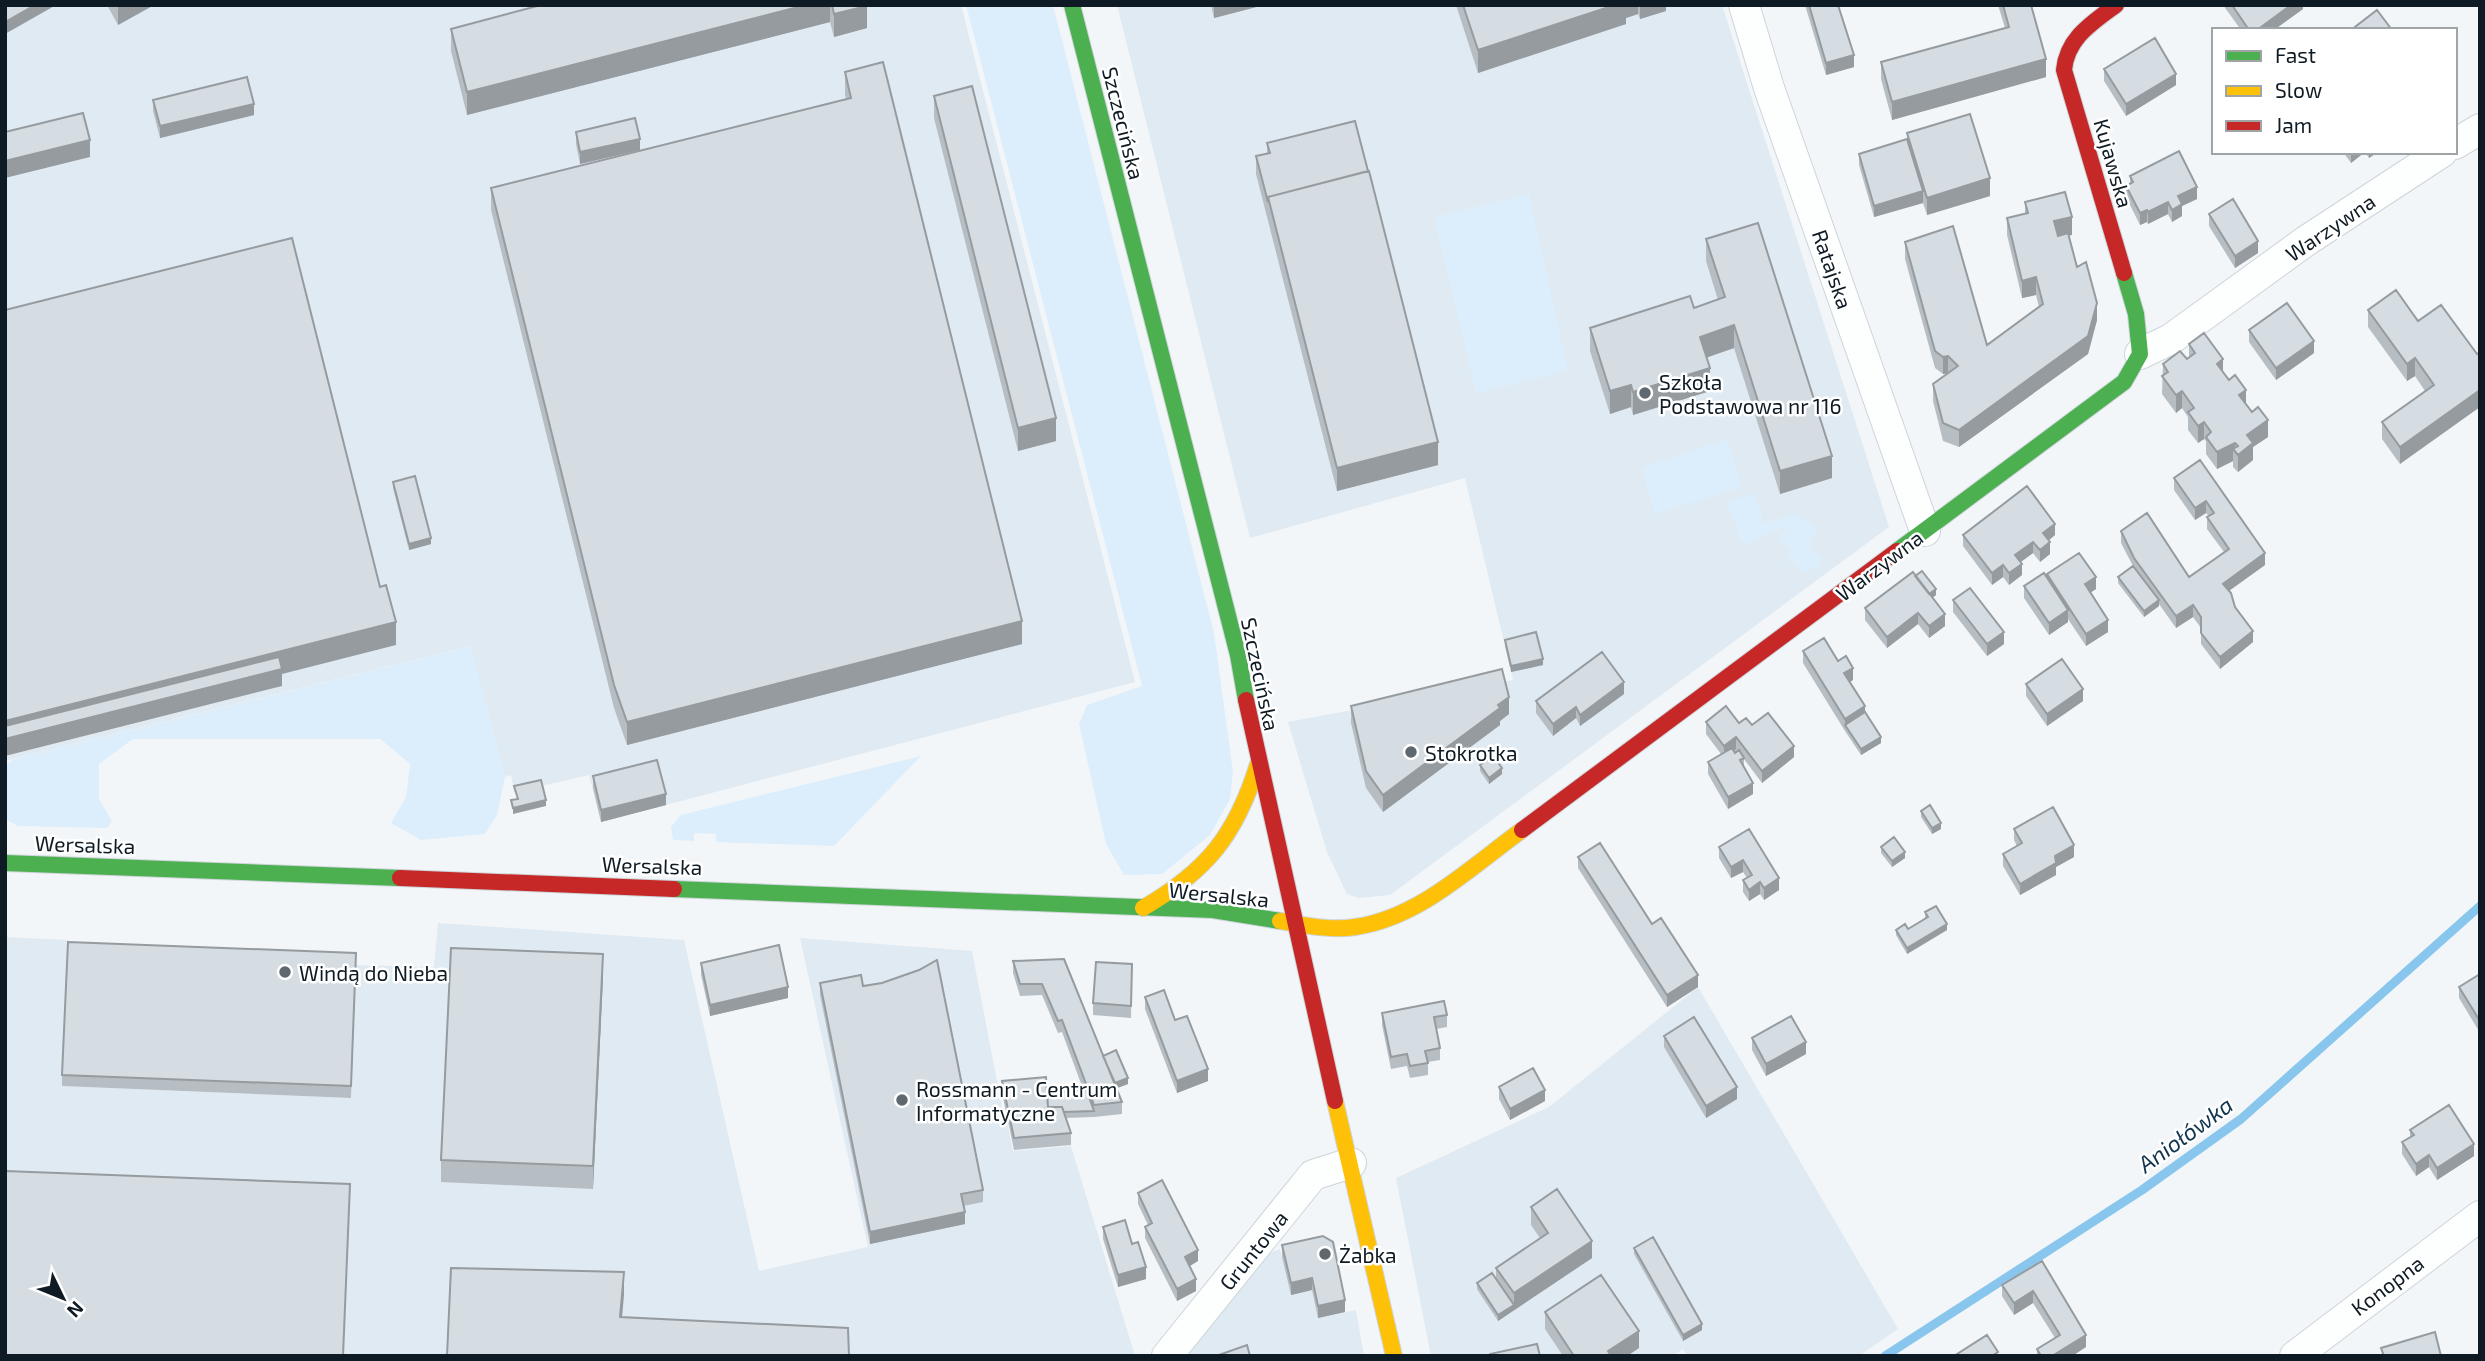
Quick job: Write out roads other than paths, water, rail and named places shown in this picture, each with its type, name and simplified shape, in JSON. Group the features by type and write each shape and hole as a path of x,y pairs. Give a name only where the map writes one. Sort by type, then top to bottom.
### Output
{"street":[{"name":"Szczecińska","path":"1072,5 1238,655 1258,764 1394,1356"},
{"name":"Ratajska","path":"1744,5 1780,120 1925,531"},
{"name":"Kujawska","path":"2116,5 2067,46 2064,70 2136,314 2140,354"},
{"path":"2457,143 2480,129"},
{"name":"Warzywna","path":"1295,926 1318,929 1360,928 1404,915 2111,394 2134,369 2140,354 2171,339 2306,241 2439,154"},
{"path":"1143,908 1170,894 1218,851 1244,809 1258,764"},
{"name":"Wersalska","path":"5,863 1231,912 1295,926"},
{"name":"Gruntowa","path":"1167,1356 1313,1175 1351,1163"},
{"name":"Konopna","path":"2295,1356 2480,1216"}],"waterway":[{"name":"Aniołówka","path":"1885,1356 2142,1190 2241,1119 2480,906"}],"place":[{"name":"Szkoła Podstawowa nr 116","path":"1645,393"},
{"name":"Stokrotka","path":"1411,752"},
{"name":"Windą do Nieba","path":"285,972"},
{"name":"Rossmann - Centrum Informatyczne","path":"902,1100"},
{"name":"Żabka","path":"1325,1254"}]}
